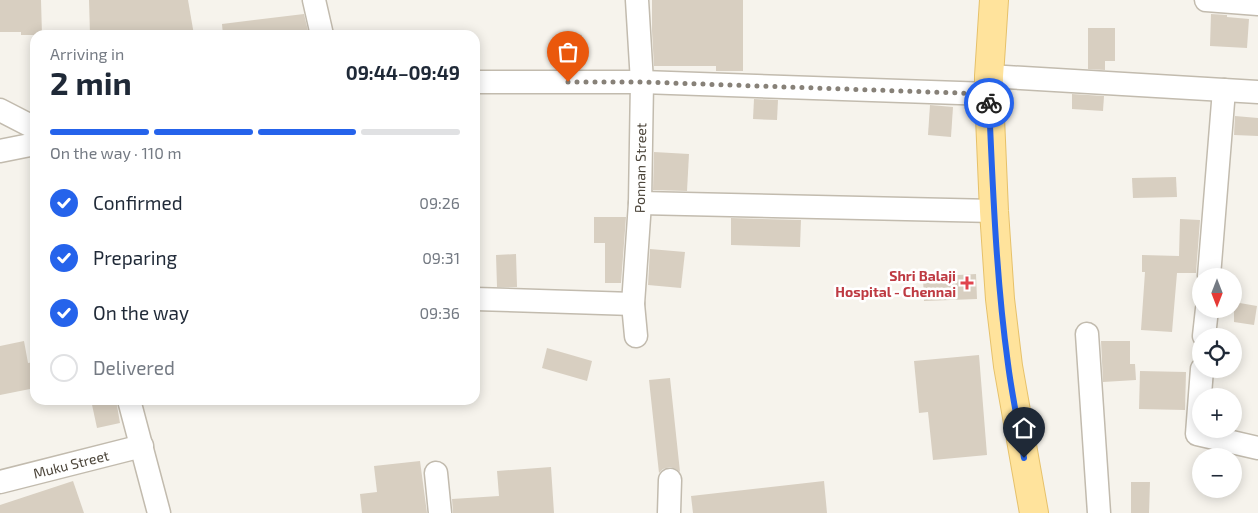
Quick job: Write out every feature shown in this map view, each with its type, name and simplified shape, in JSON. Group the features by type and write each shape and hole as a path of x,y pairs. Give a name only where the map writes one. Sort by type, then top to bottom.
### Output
{"main road":[{"path":"994,0 989,85 1000,299 1008,366 1034,513"}],"street":[{"path":"314,0 321,30"},
{"name":"Ponnan Street","path":"636,336 633,304 640,203 642,82 638,0"},
{"path":"1206,0 1258,4"},
{"path":"480,82 989,85 1258,92"},
{"path":"1210,268 1224,90"},
{"path":"0,110 30,125"},
{"path":"0,150 30,145"},
{"path":"640,203 994,211"},
{"path":"480,299 633,304"},
{"path":"1087,334 1099,513"},
{"path":"1201,378 1197,434 1257,442"},
{"path":"130,405 159,513"},
{"name":"Muku Street","path":"0,482 142,446"},
{"path":"436,473 440,513"},
{"path":"669,513 670,480"}],"building":[{"path":"0,0 41,0 42,30 30,30 30,35 21,35 21,32 0,32"},
{"path":"89,0 188,0 193,30 90,30"},
{"path":"652,0 743,0 743,71 716,71 716,66 654,66"},
{"path":"304,14 308,30 223,30 222,24"},
{"path":"1211,14 1249,19 1247,48 1210,46"},
{"path":"1088,28 1115,28 1115,61 1105,61 1105,70 1088,69"},
{"path":"560,33 582,35 580,60 558,58"},
{"path":"1072,94 1104,96 1103,111 1072,109"},
{"path":"754,99 778,100 777,120 753,119"},
{"path":"930,105 953,107 951,137 928,135"},
{"path":"1235,116 1258,118 1258,136 1234,135"},
{"path":"654,152 689,154 687,191 653,190"},
{"path":"1176,177 1177,197 1133,198 1132,178"},
{"path":"594,217 626,217 621,283 605,283 605,243 594,243"},
{"path":"731,218 801,220 800,247 731,245"},
{"path":"1180,219 1200,220 1196,268 1192,268 1192,273 1177,273 1172,332 1141,330 1145,272 1142,272 1142,255 1179,256"},
{"path":"650,249 685,252 681,288 648,285"},
{"path":"516,254 517,287 497,287 496,255"},
{"path":"976,274 977,299 924,301 923,277"},
{"path":"1242,303 1257,306 1254,325 1234,322 1234,318 1242,318"},
{"path":"24,341 28,363 30,363 30,389 0,395 0,346"},
{"path":"1101,341 1130,341 1130,364 1135,364 1136,380 1103,382"},
{"path":"547,348 592,361 587,381 542,368"},
{"path":"979,355 987,455 933,460 928,412 919,413 914,361"},
{"path":"1140,371 1186,372 1185,410 1139,409"},
{"path":"670,378 680,472 670,467 663,469 659,473 649,380"},
{"path":"92,405 117,405 120,423 97,428"},
{"path":"420,461 427,513 362,513 360,494 377,492 374,466"},
{"path":"551,467 554,513 453,513 452,499 499,496 497,471"},
{"path":"73,481 84,513 0,513 0,505"},
{"path":"824,481 827,513 693,513 691,496"},
{"path":"1131,482 1150,482 1149,513 1131,513"}],"way so far":[{"path":"568,82 642,82 989,94 989,103"}],"place":[{"name":"Shri Balaji Hospital - Chennai","path":"967,283"}],"route":[{"path":"989,103 1000,299 1008,366 1024,458"}]}
